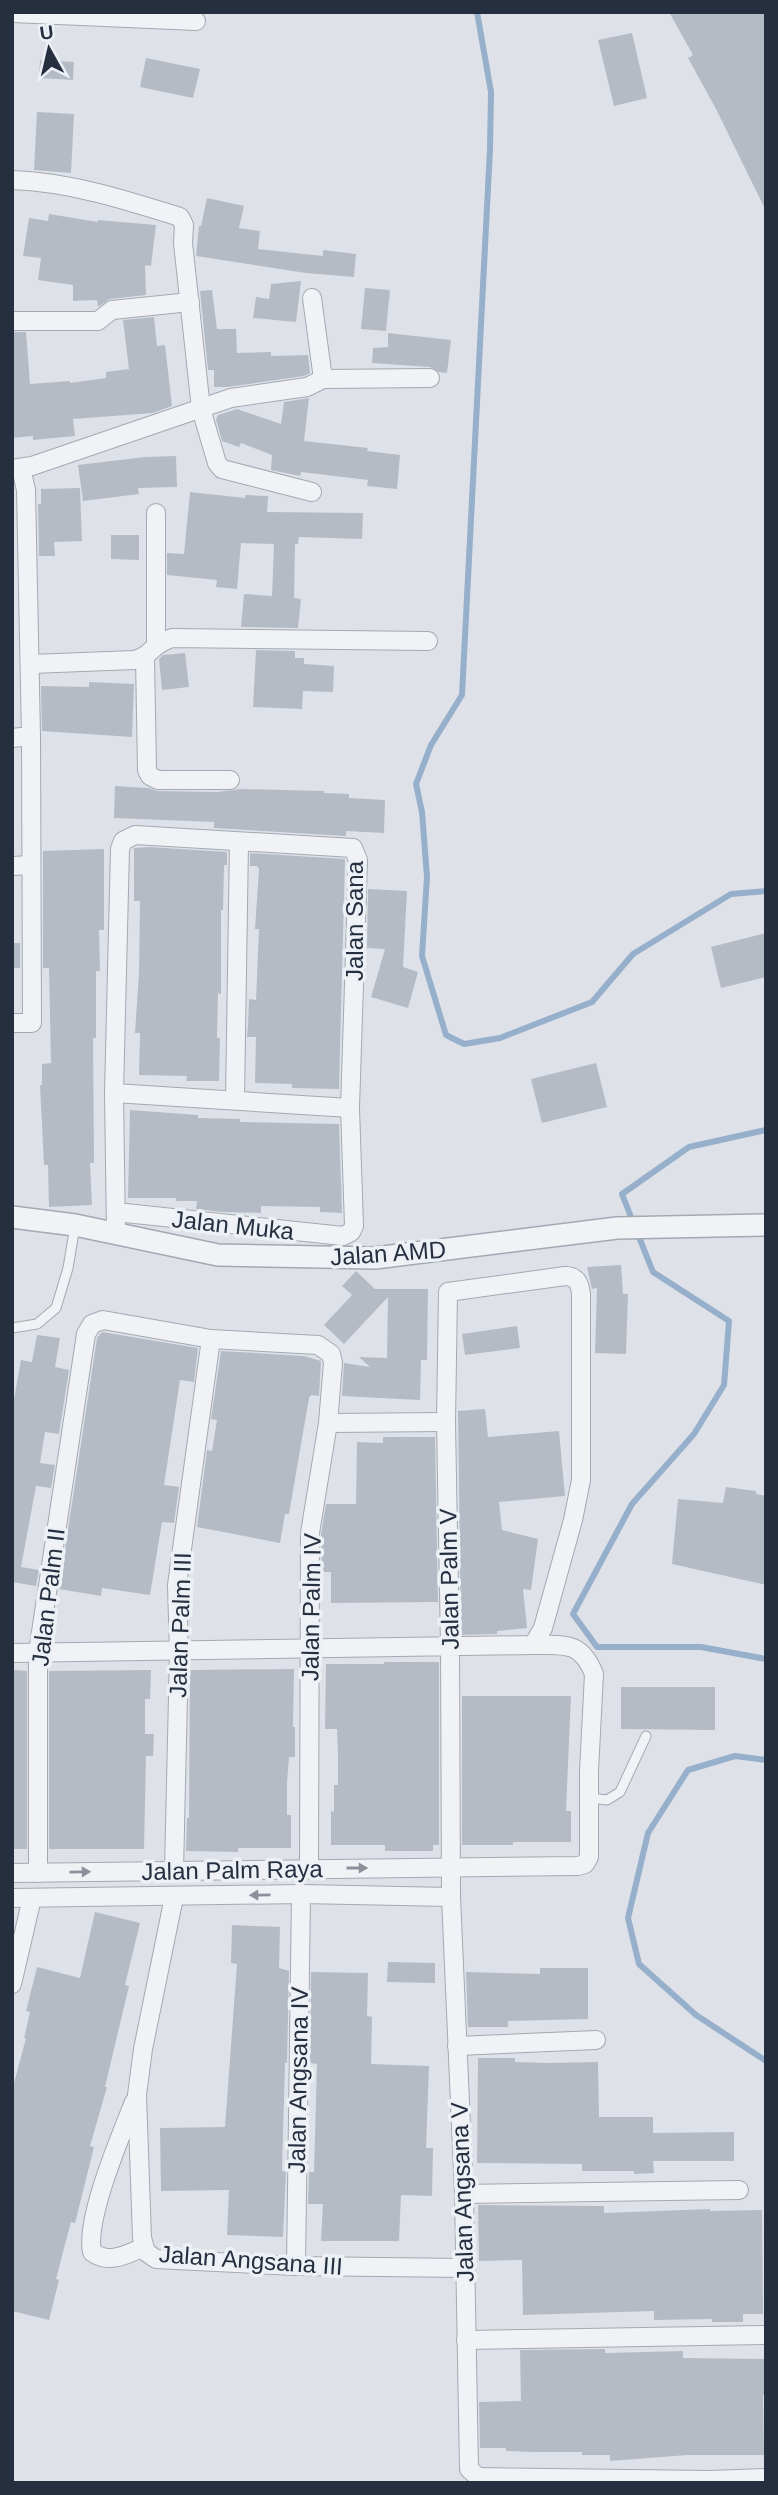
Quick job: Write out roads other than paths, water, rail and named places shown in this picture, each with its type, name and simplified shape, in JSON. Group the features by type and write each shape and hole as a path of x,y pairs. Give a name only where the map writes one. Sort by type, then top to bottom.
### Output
{"street":[{"path":"12,13 196,21"},
{"path":"13,180 55,183 137,203 180,217 184,225 183,243 201,409 217,463 222,469 312,492"},
{"path":"312,298 323,379"},
{"path":"12,321 98,321 113,310 190,302"},
{"path":"12,1023 32,1023 31,664 20,596 26,490 17,468 231,398 307,387 323,379 430,378"},
{"path":"156,513 147,770 150,776 158,780 230,780"},
{"path":"31,664 134,660 172,638 428,641"},
{"path":"12,738 31,737"},
{"path":"116,1222 114,1093 120,849 123,841 135,835 239,842 235,1100"},
{"name":"Jalan Sana","path":"239,842 349,846 356,855 358,860 350,1108"},
{"path":"12,866 32,865"},
{"path":"114,1093 350,1108"},
{"name":"Jalan Muka","path":"116,1222 343,1236 351,1232 354,1226 350,1108"},
{"name":"Jalan AMD","path":"12,1217 75,1225 116,1222 218,1255 348,1259 617,1228 766,1225"},
{"name":"Jalan Palm V","path":"451,1897 446,1422 448,1292 570,1276 580,1287 581,1480 573,1520 543,1628 533,1645"},
{"name":"Jalan Palm II","path":"38,1872 38,1652 86,1335 92,1324 103,1320 211,1339"},
{"name":"Jalan Palm IV","path":"211,1339 318,1345 328,1350 333,1363 328,1423 310,1533 309,1868"},
{"name":"Jalan Palm III","path":"174,1871 179,1652 177,1585 211,1339"},
{"path":"328,1423 446,1422"},
{"path":"12,1653 567,1645 576,1649 588,1661 594,1674 589,1798"},
{"name":"Jalan Palm Raya","path":"12,1873 578,1866 585,1864 589,1857 589,1798"},
{"path":"12,1898 301,1894 451,1897"},
{"name":"Jalan Angsana IV","path":"296,2266 301,1894"},
{"name":"Jalan Angsana III","path":"174,1897 143,2049 137,2095 146,2252 156,2259 296,2266 464,2268"},
{"name":"Jalan Angsana V","path":"451,1897 464,2194 469,2469 479,2480"},
{"path":"12,1984 32,1898"},
{"path":"457,2046 596,2040"},
{"path":"137,2095 117,2143 91,2227 90,2244 92,2252 104,2258 116,2258 144,2247"},
{"path":"464,2194 739,2190"},
{"path":"466,2340 766,2335"},
{"path":"479,2480 710,2481 766,2478"}],"lane":[{"path":"12,1328 37,1324 56,1308 68,1268 75,1225"},
{"path":"589,1798 607,1800 620,1792 646,1736"}],"waterway":[{"path":"477,12 491,92 490,149 462,695 431,745 416,784 422,812 427,877 422,956 446,1035 464,1044 500,1038 592,1002 633,954 731,894 766,891"},
{"path":"633,1222 622,1194 689,1147 766,1130"},
{"path":"637,1232 653,1272 729,1321 724,1385 694,1434 632,1504 573,1614 597,1647 701,1647 766,1659"},
{"path":"766,1760 735,1756 688,1770 648,1833 628,1918 639,1964 696,2015 766,2061"}]}
